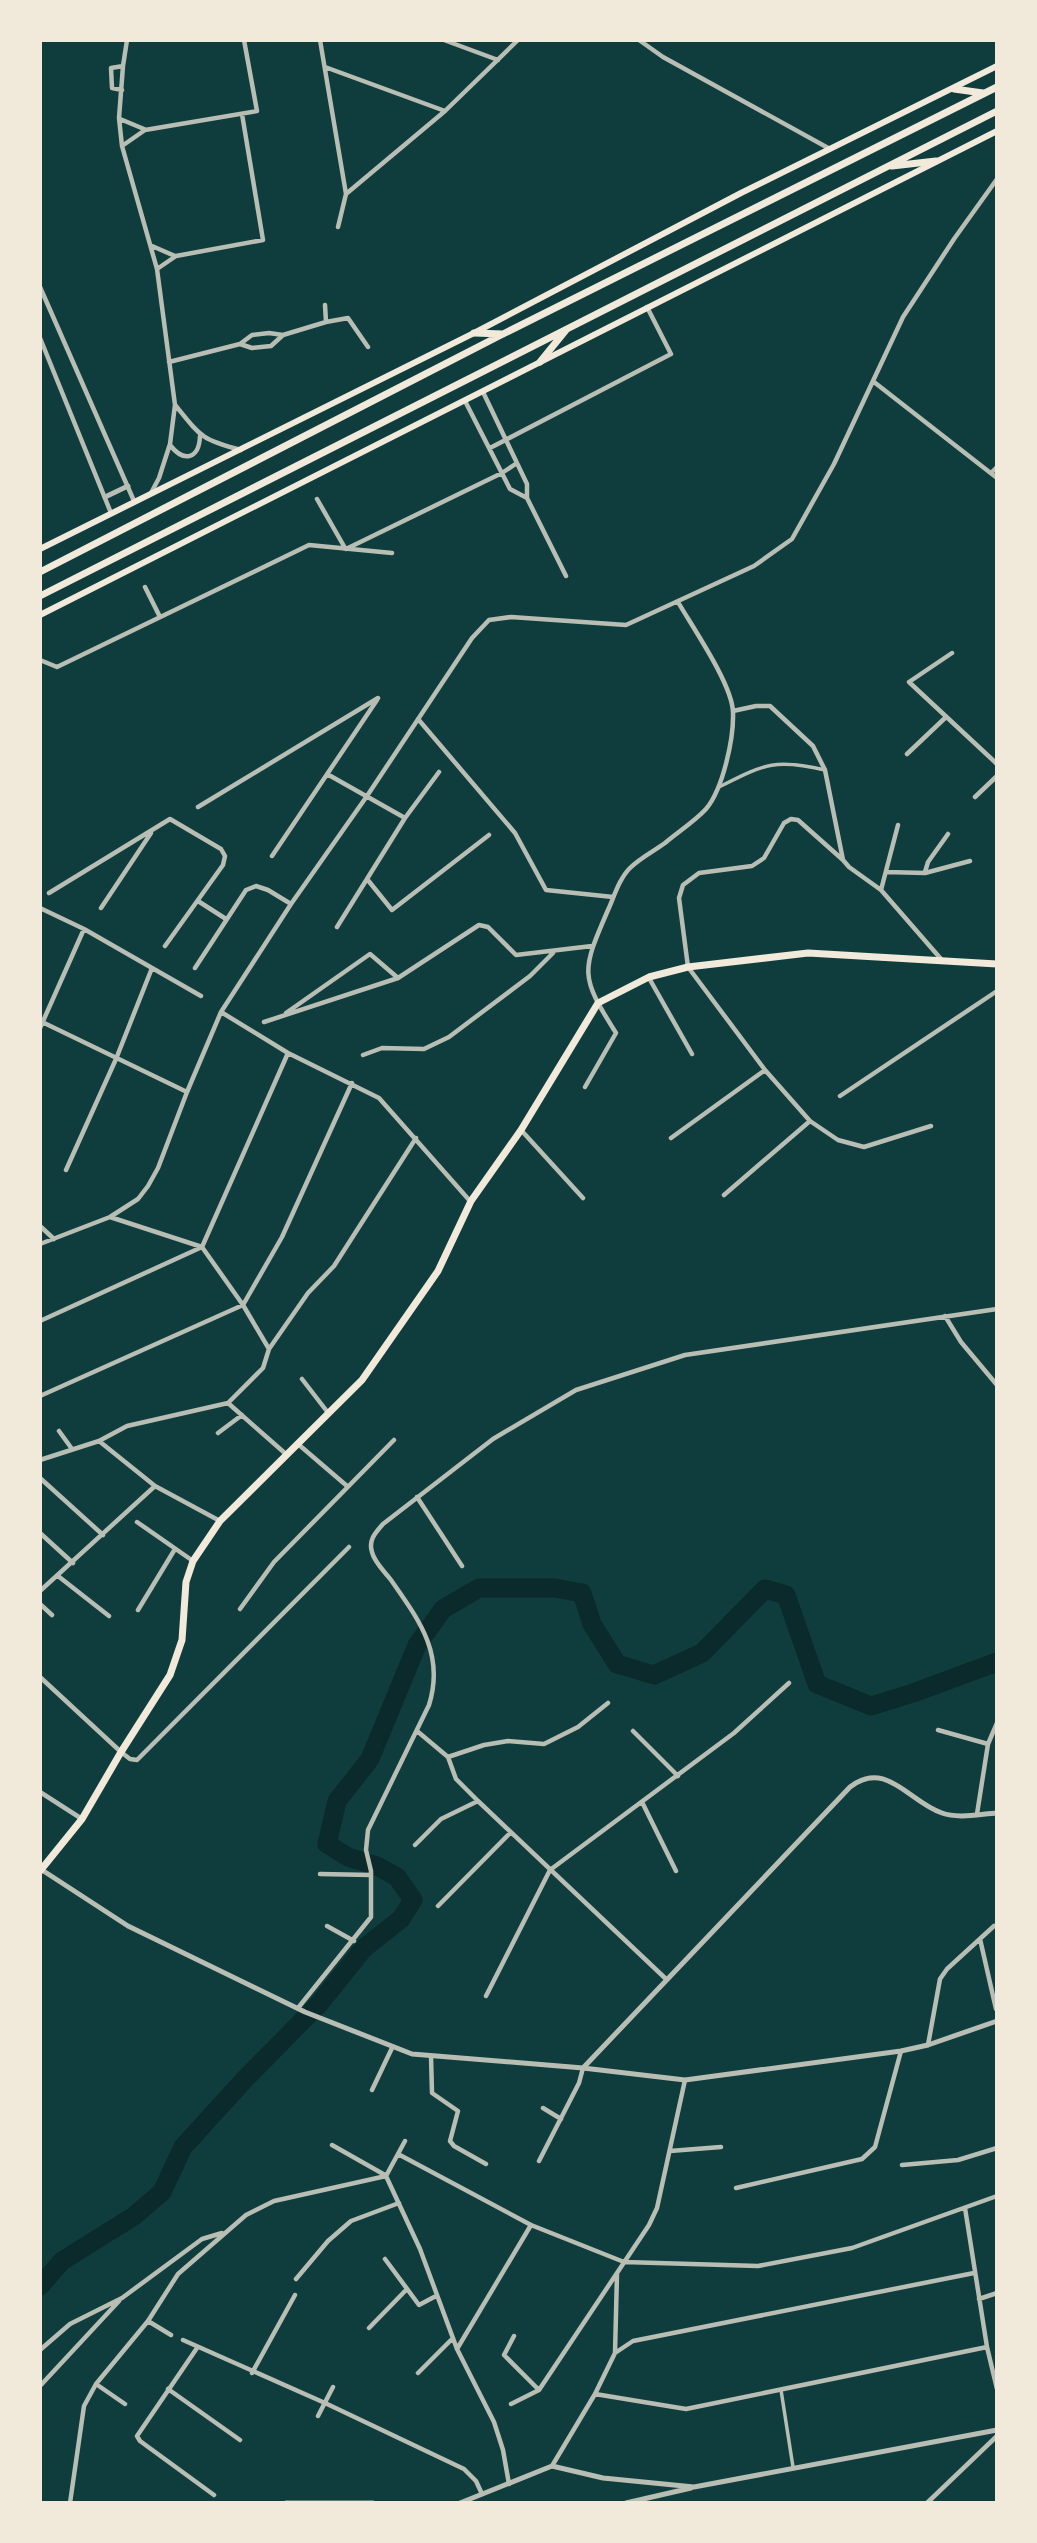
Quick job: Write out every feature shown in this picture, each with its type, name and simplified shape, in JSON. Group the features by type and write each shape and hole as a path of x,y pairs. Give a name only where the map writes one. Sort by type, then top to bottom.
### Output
{"main road":[{"path":"40,549 474,333 741,193 997,66"},
{"path":"40,572 503,334 997,87"},
{"path":"954,89 984,93"},
{"path":"40,596 997,111"},
{"path":"40,615 996,132"},
{"path":"884,167 936,161"},
{"path":"540,362 569,327"},
{"path":"474,333 503,334"},
{"path":"41,1871 82,1819 170,1675 179,1656 186,1582 193,1561 220,1521 362,1380 438,1271 452,1247 471,1202 521,1130 598,1003 649,977 688,967 808,953 997,964"}],"street":[{"path":"127,40 119,118 122,146 157,269 176,405 170,444 152,492"},
{"path":"122,146 145,130 257,111 244,40"},
{"path":"320,40 346,194 338,227"},
{"path":"444,40 498,60"},
{"path":"346,194 445,111 518,40"},
{"path":"639,40 663,57 831,149"},
{"path":"122,90 112,88 111,68 123,66"},
{"path":"324,67 445,111"},
{"path":"157,269 176,256 264,240 242,114"},
{"path":"119,118 145,130"},
{"path":"40,1244 110,1217 138,1199 148,1186 158,1168 221,1012 291,904 472,639 489,620 511,617 626,625 754,566 792,539 834,464 903,317 997,179"},
{"path":"152,246 176,256"},
{"path":"40,287 134,501"},
{"path":"325,305 326,323"},
{"path":"490,448 671,354 647,307"},
{"path":"169,362 240,344 252,335 283,335 348,318 368,347"},
{"path":"240,344 252,348 271,346 283,335"},
{"path":"40,338 111,513"},
{"path":"874,382 997,478"},
{"path":"483,392 527,484 527,498 566,576"},
{"path":"465,401 510,489 527,498"},
{"path":"176,405 200,436 241,450"},
{"path":"170,444 177,453 187,457 200,447 200,436"},
{"path":"345,549 517,463"},
{"path":"992,473 997,467"},
{"path":"105,497 128,486"},
{"path":"317,499 345,549"},
{"path":"40,660 57,667 309,545 392,553"},
{"path":"145,587 160,617"},
{"path":"585,1087 616,1033 590,989 587,975 592,946 630,868 706,809 719,787 727,759 733,711 727,689 678,602"},
{"path":"952,653 909,682 997,764"},
{"path":"198,807 378,698 272,856"},
{"path":"733,711 770,706 813,746 825,770 843,860"},
{"path":"907,754 945,718"},
{"path":"418,719 514,833 546,890 614,897"},
{"path":"719,787 760,766 784,762 825,770"},
{"path":"337,927 405,818 439,772"},
{"path":"327,774 405,818"},
{"path":"975,797 997,776"},
{"path":"49,893 170,819 221,849 225,856 223,865 164,946"},
{"path":"931,1126 864,1147 838,1140 810,1121 765,1070 688,967 680,891 699,873 752,866 764,858 784,822 798,820 849,867 881,890 941,959"},
{"path":"881,890 898,825"},
{"path":"102,908 153,830"},
{"path":"925,873 928,862 948,834"},
{"path":"367,879 392,909 489,835"},
{"path":"886,872 925,873 970,860"},
{"path":"195,968 246,890 256,886 291,904"},
{"path":"198,901 226,919"},
{"path":"40,908 84,929 201,996"},
{"path":"264,1022 398,978 479,925 488,927 516,955 592,946"},
{"path":"84,929 41,1024 187,1092"},
{"path":"363,1055 382,1048 424,1049 449,1037 530,976 554,952"},
{"path":"282,1016 370,954 398,978"},
{"path":"66,1170 116,1059 152,968"},
{"path":"649,977 692,1054"},
{"path":"840,1096 997,991"},
{"path":"221,1012 288,1053 379,1098 471,1202"},
{"path":"40,1321 202,1247 288,1053"},
{"path":"671,1138 765,1070"},
{"path":"40,1396 243,1305 282,1237 352,1083"},
{"path":"724,1195 810,1121"},
{"path":"521,1130 583,1198"},
{"path":"40,1460 99,1441 127,1426 228,1403 263,1368 269,1349 308,1293 334,1266 416,1138"},
{"path":"110,1217 202,1247 243,1305 269,1349"},
{"path":"40,1226 54,1239"},
{"path":"298,2008 372,1917 371,1873 366,1850 368,1830 417,1731 435,1685 433,1655 411,1608 372,1552 371,1538 383,1524 493,1439 576,1390 685,1355 997,1309"},
{"path":"945,1316 961,1342 997,1385"},
{"path":"302,1379 329,1414"},
{"path":"228,1403 287,1455"},
{"path":"218,1433 242,1415"},
{"path":"59,1431 72,1449"},
{"path":"240,1609 274,1562 394,1440"},
{"path":"99,1441 155,1486 220,1521"},
{"path":"298,1444 347,1486"},
{"path":"40,1478 103,1535"},
{"path":"40,1591 155,1486"},
{"path":"417,1497 461,1566"},
{"path":"137,1522 193,1561"},
{"path":"40,1533 73,1563"},
{"path":"40,1678 121,1752 130,1759 137,1760 349,1546"},
{"path":"138,1610 175,1549"},
{"path":"58,1576 109,1616"},
{"path":"40,1604 52,1615"},
{"path":"486,1996 550,1870 734,1733 789,1683"},
{"path":"448,1757 484,1745 508,1741 544,1744 578,1727 608,1703"},
{"path":"977,1814 988,1744 997,1723"},
{"path":"939,1730 988,1744"},
{"path":"417,1731 448,1757 456,1779 510,1833 666,1979"},
{"path":"633,1731 678,1776"},
{"path":"538,2161 579,2083 583,2068 850,1787 871,1776 884,1778 940,1813 952,1816 997,1813"},
{"path":"40,1792 82,1819"},
{"path":"415,1845 441,1819 478,1801"},
{"path":"642,1802 676,1871"},
{"path":"439,1906 510,1833"},
{"path":"41,1871 128,1926 305,2012 412,2054 583,2068 685,2080 901,2051 928,2045 997,2021"},
{"path":"320,1874 371,1873"},
{"path":"327,1926 354,1941"},
{"path":"928,2045 940,1979 947,1969 994,1926"},
{"path":"980,1938 996,2010"},
{"path":"372,2090 393,2048"},
{"path":"736,2188 862,2159 876,2147 901,2051"},
{"path":"431,2056 432,2093 458,2111 450,2141 486,2164"},
{"path":"511,2404 539,2390 649,2225 657,2208 685,2080"},
{"path":"542,2108 561,2119"},
{"path":"70,2503 84,2406 96,2384 148,2321 178,2274 246,2215 274,2201 386,2176 405,2141"},
{"path":"332,2145 386,2176 420,2249 457,2348 494,2422 503,2450 509,2484"},
{"path":"670,2151 721,2147"},
{"path":"902,2165 958,2160 997,2148"},
{"path":"398,2154 531,2225 624,2262 758,2266 852,2248 997,2196"},
{"path":"296,2279 328,2241 351,2221 399,2203"},
{"path":"965,2208 974,2273 997,2389"},
{"path":"457,2348 531,2225"},
{"path":"40,2350 70,2324 122,2298 202,2239 223,2233"},
{"path":"385,2259 419,2305 436,2296"},
{"path":"552,2466 595,2394 615,2353 617,2273"},
{"path":"615,2353 633,2341 974,2273"},
{"path":"369,2328 407,2289"},
{"path":"979,2299 997,2293"},
{"path":"251,2373 295,2295"},
{"path":"40,2386 122,2298"},
{"path":"148,2321 171,2335"},
{"path":"514,2336 504,2355 539,2390"},
{"path":"418,2373 453,2338"},
{"path":"183,2340 464,2469 476,2481 484,2503"},
{"path":"595,2394 686,2409 988,2347"},
{"path":"197,2348 137,2436 140,2441 214,2495"},
{"path":"96,2384 125,2404"},
{"path":"318,2416 333,2387"},
{"path":"168,2389 240,2440"},
{"path":"781,2390 793,2468"},
{"path":"626,2503 694,2487 997,2430"},
{"path":"927,2503 997,2436"},
{"path":"460,2503 552,2466 603,2478 694,2487"},
{"path":"286,2503 373,2503"}],"waterway":[{"path":"40,2286 62,2261 134,2216 162,2192 183,2147 319,2004 364,1948 401,1919 413,1900 397,1877 377,1866 348,1857 327,1844 337,1801 370,1759 417,1645 443,1609 479,1588 555,1588 582,1593 592,1624 617,1664 654,1675 702,1653 765,1589 786,1595 817,1684 871,1706 997,1662"}]}
